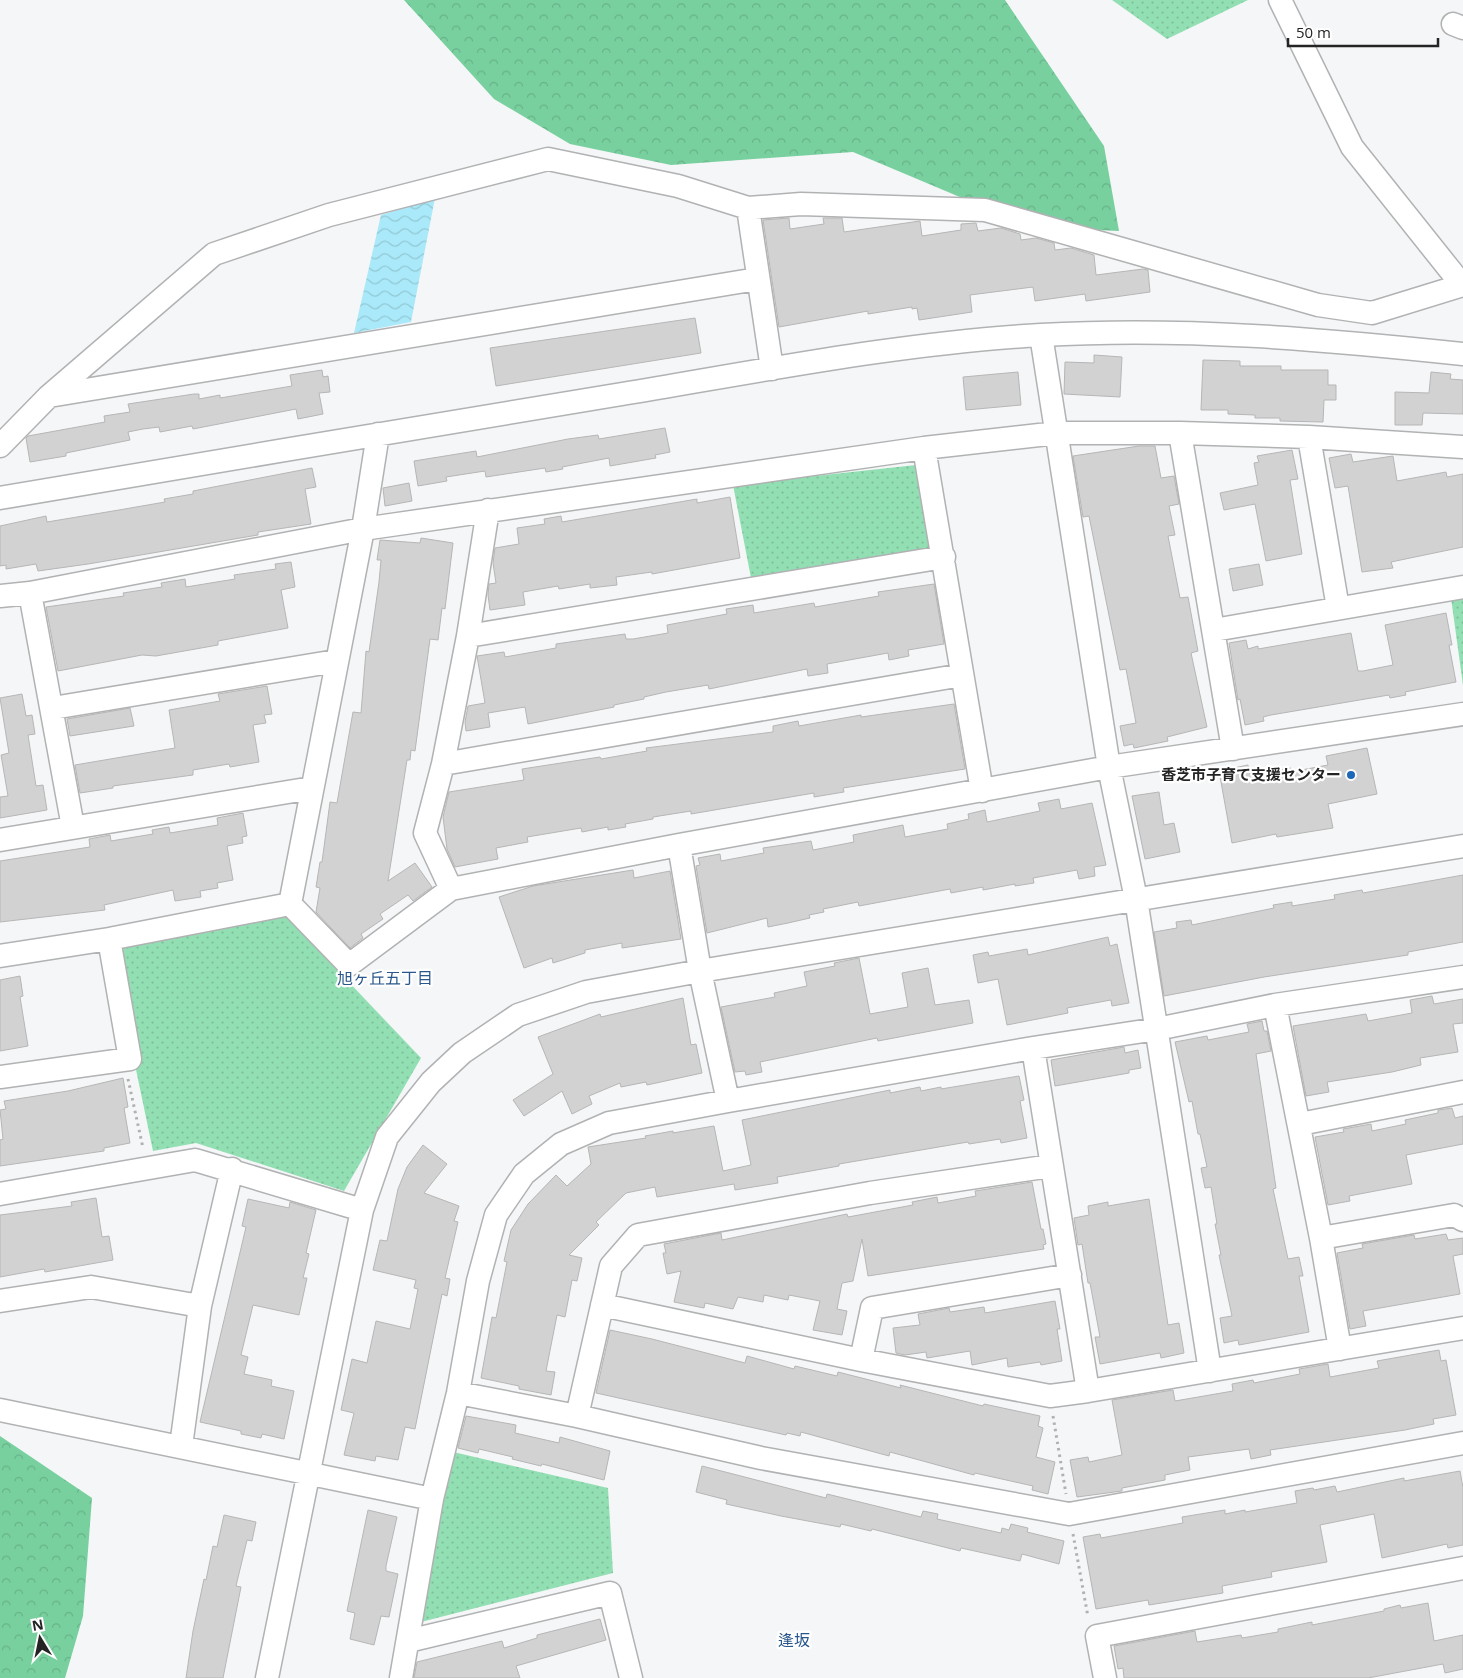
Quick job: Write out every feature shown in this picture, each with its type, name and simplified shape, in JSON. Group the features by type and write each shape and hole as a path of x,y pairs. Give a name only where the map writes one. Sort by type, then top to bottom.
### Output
{"street":[{"path":"0,446 49,396 214,254 329,215 548,159 678,186 748,208 802,204 986,210 1318,305 1372,313 1462,285 1352,147 1280,0"},
{"path":"748,208 757,279 772,369"},
{"path":"49,396 757,279"},
{"path":"0,498 772,369 944,343 1041,335 1217,333 1301,338 1463,354"},
{"path":"1041,335 1109,768 1136,899 1158,1030 1210,1371"},
{"path":"0,596 30,593 363,529 924,448 1056,433 1180,433 1309,437 1463,447"},
{"path":"1180,433 1233,749"},
{"path":"290,904 363,529 378,434"},
{"path":"1309,437 1338,608"},
{"path":"924,448 982,790"},
{"path":"451,889 425,833 442,764 468,636 488,510"},
{"path":"468,636 944,557"},
{"path":"1214,630 1463,587"},
{"path":"30,593 53,708 73,826"},
{"path":"53,708 336,661"},
{"path":"442,764 962,675"},
{"path":"290,904 349,965 451,889 679,845 1109,768 1463,714"},
{"path":"0,840 73,826 312,788"},
{"path":"679,845 700,971 728,1101"},
{"path":"267,1678 310,1474 362,1210 387,1137 431,1082 462,1053 518,1015 586,992 700,971 1463,846"},
{"path":"0,956 109,939 290,904"},
{"path":"0,1078 130,1059 109,939"},
{"path":"401,1678 432,1499 458,1393 478,1281 496,1216 524,1174 561,1144 609,1123 1033,1048 1158,1030 1275,1005 1463,977"},
{"path":"1275,1005 1300,1124 1340,1349"},
{"path":"1033,1048 1088,1392"},
{"path":"1300,1124 1463,1092"},
{"path":"0,1194 195,1160 232,1169 362,1210"},
{"path":"577,1416 611,1266 638,1235 870,1193 1051,1166"},
{"path":"181,1446 200,1306 232,1169"},
{"path":"1321,1238 1454,1215 1463,1220"},
{"path":"860,1360 872,1308 1070,1275"},
{"path":"0,1301 91,1287 200,1306"},
{"path":"602,1306 860,1360 1050,1396 1088,1392 1463,1328"},
{"path":"458,1393 577,1416 761,1458 1070,1514 1463,1443"},
{"path":"0,1410 432,1499"},
{"path":"1106,1678 1097,1636 1463,1568"},
{"path":"408,1641 610,1593 631,1678"}],"path":[{"path":"124,1059 148,1168"}],"green space":[{"path":"404,0 1005,0 1104,146 1119,231 1031,227 853,152 671,165 570,144 494,99"},
{"path":"1112,0 1248,0 1167,39"},
{"path":"916,465 932,548 752,583 733,485"},
{"path":"1463,595 1463,685 1451,598"},
{"path":"284,914 421,1058 344,1191 196,1143 153,1151 110,945"},
{"path":"0,1436 92,1498 83,1616 65,1678 0,1678"},
{"path":"449,1451 608,1488 613,1573 417,1623"}],"water":[{"path":"435,198 411,322 354,333 381,215"}],"building":[{"path":"789,218 790,229 824,224 823,218 842,218 844,232 920,221 922,236 961,230 961,224 976,223 978,231 1001,228 1020,234 1021,240 1036,238 1054,243 1055,250 1071,248 1094,255 1096,275 1148,270 1150,292 1086,301 1085,294 1035,301 1033,287 970,295 972,312 919,320 917,308 912,309 912,307 868,314 868,311 779,327 763,220"},
{"path":"695,318 701,353 496,386 490,348"},
{"path":"1094,355 1122,357 1120,397 1064,394 1065,362 1094,363"},
{"path":"1203,360 1240,361 1240,366 1281,366 1281,370 1328,370 1328,385 1336,385 1336,400 1324,400 1323,422 1280,421 1280,418 1255,418 1255,415 1228,414 1228,410 1201,410"},
{"path":"322,370 323,377 328,376 330,392 319,393 323,414 298,419 296,409 193,429 192,426 160,432 159,427 143,429 128,432 130,440 66,453 66,456 30,462 26,438 28,436 105,422 104,416 130,412 128,404 194,394 199,394 199,399 220,395 220,398 292,386 290,375"},
{"path":"1018,372 1021,405 966,410 963,377"},
{"path":"1431,372 1451,374 1450,379 1463,380 1463,414 1423,413 1422,425 1395,425 1395,392 1429,393"},
{"path":"665,428 670,452 655,455 656,458 610,466 609,458 546,472 545,468 486,477 485,471 446,477 447,481 418,486 414,461 476,451 477,457 568,439 598,435 599,439"},
{"path":"1139,446 1155,446 1161,478 1174,476 1179,504 1169,506 1175,535 1168,536 1180,598 1188,597 1198,651 1191,653 1207,727 1167,737 1168,741 1134,748 1133,744 1124,746 1120,726 1136,723 1126,669 1120,670 1089,516 1083,517 1073,456"},
{"path":"1292,450 1298,479 1290,480 1302,554 1266,561 1255,504 1224,510 1220,493 1258,485 1254,463 1259,462 1257,456"},
{"path":"1351,454 1353,462 1393,456 1397,481 1446,472 1447,477 1463,474 1463,547 1391,562 1393,568 1362,572 1348,486 1335,488 1329,458"},
{"path":"312,468 316,487 305,489 311,524 258,532 258,535 38,571 36,564 6,569 6,565 0,566 0,526 46,516 47,522 165,502 164,499 193,494 193,491"},
{"path":"409,483 412,501 385,506 383,488"},
{"path":"730,497 740,558 652,574 652,572 616,577 617,585 590,588 590,584 559,589 558,586 523,592 525,605 490,610 489,584 496,583 493,563 495,548 519,544 517,528 545,524 544,519 561,516 562,522 697,499 697,503"},
{"path":"421,538 453,543 445,609 442,608 438,640 430,639 415,751 411,750 410,760 407,760 388,881 415,863 432,887 413,901 408,895 380,914 383,919 361,934 363,938 350,948 316,912 320,888 316,887 320,862 322,862 330,802 337,803 353,712 361,713 366,651 369,652 379,582 381,560 377,560 380,540 420,543"},
{"path":"291,562 295,587 281,590 288,628 218,641 218,645 156,656 142,655 58,671 46,607 124,596 123,593 162,587 161,583 185,579 186,587 235,579 234,575 276,569 275,564"},
{"path":"1259,564 1263,585 1233,591 1229,569"},
{"path":"934,584 944,644 908,650 909,656 889,660 888,653 827,664 828,673 808,676 807,669 709,689 708,685 666,692 614,705 614,707 528,724 525,707 488,713 490,727 466,731 465,722 468,706 485,703 477,656 504,652 505,657 556,648 556,644 625,634 626,639 633,639 668,633 667,625 727,614 726,609 753,605 754,613 814,603 815,607 879,596 878,592"},
{"path":"1446,613 1452,645 1449,645 1456,682 1405,692 1406,695 1390,698 1389,695 1271,715 1263,717 1264,721 1245,725 1240,699 1238,700 1229,643 1246,640 1248,649 1258,646 1258,649 1351,633 1358,671 1363,671 1393,665 1385,625"},
{"path":"267,686 272,714 264,715 266,723 253,725 259,762 230,767 229,764 193,770 193,775 113,786 113,788 80,793 75,765 175,748 169,710 220,701 218,694"},
{"path":"22,694 26,716 32,715 35,734 28,735 36,786 43,785 47,810 0,818 0,797 8,796 1,755 9,753 0,698"},
{"path":"954,704 965,769 843,788 844,792 814,797 814,793 691,814 691,811 653,817 653,819 625,824 626,827 608,830 608,827 582,832 581,828 527,837 528,842 496,848 498,859 455,867 447,849 443,817 449,792 524,780 522,769 600,757 601,759 647,751 646,748 773,732 773,726 798,721 799,726 861,715 861,717"},
{"path":"130,708 134,726 70,736 67,719"},
{"path":"1367,748 1377,794 1328,804 1333,828 1277,837 1276,834 1232,843 1219,771 1248,765 1250,774 1291,768 1291,772 1328,765 1326,756"},
{"path":"1159,792 1164,825 1174,823 1180,852 1145,859 1132,796"},
{"path":"1059,799 1061,809 1092,803 1106,865 1094,867 1095,876 1079,879 1077,870 1033,878 1034,883 1015,886 1015,884 983,890 983,887 951,893 950,889 859,906 858,902 823,909 824,912 809,915 810,918 788,923 768,927 767,918 707,933 696,866 700,865 698,858 720,854 721,861 764,853 763,848 811,841 813,850 854,842 853,835 903,825 905,837 948,829 947,824 969,819 968,814 985,810 987,822 1040,811 1038,803"},
{"path":"243,813 247,836 242,837 243,843 227,846 233,880 217,883 218,888 200,891 201,897 175,901 173,890 104,905 105,910 0,922 0,861 90,847 89,839 110,835 111,841 153,834 152,830 169,827 170,833 218,825 217,818"},
{"path":"633,870 634,878 670,871 681,939 622,948 622,943 585,950 585,953 553,963 552,958 524,968 499,897 533,886"},
{"path":"1463,875 1463,942 1408,952 1408,955 1264,977 1164,996 1154,932 1177,928 1176,922 1191,920 1192,925 1274,908 1273,905 1292,902 1292,906 1335,899 1334,895 1362,890 1363,893"},
{"path":"1108,937 1110,946 1117,944 1129,1003 1112,1006 1111,1000 1067,1008 1068,1013 1007,1025 998,979 978,983 973,955 988,952 989,956 1027,949 1028,955"},
{"path":"859,958 870,1014 908,1007 902,973 928,968 935,1005 969,1000 973,1023 878,1041 877,1038 760,1062 762,1072 746,1075 745,1071 735,1072 721,1007 775,997 774,993 807,986 804,972 835,966 834,963"},
{"path":"20,976 23,996 20,997 28,1046 0,1051 0,980"},
{"path":"1432,996 1434,1004 1463,999 1463,1023 1453,1024 1458,1052 1420,1058 1421,1065 1392,1072 1327,1082 1329,1092 1306,1096 1293,1026 1366,1014 1368,1021 1412,1013 1410,1000"},
{"path":"683,998 691,1045 696,1044 702,1073 647,1085 646,1082 621,1087 620,1083 589,1096 592,1104 572,1114 562,1091 524,1116 513,1100 553,1074 538,1037 600,1014 601,1017"},
{"path":"1262,1021 1264,1031 1267,1031 1271,1051 1256,1054 1276,1188 1273,1189 1288,1259 1299,1257 1303,1276 1299,1276 1309,1332 1239,1345 1238,1340 1224,1343 1220,1318 1232,1316 1219,1255 1221,1255 1211,1187 1205,1188 1201,1168 1207,1167 1192,1101 1189,1102 1175,1042 1207,1036 1208,1040 1249,1032 1247,1024"},
{"path":"1124,1047 1125,1053 1138,1050 1141,1068 1129,1070 1129,1073 1055,1086 1051,1060"},
{"path":"1019,1076 1024,1100 1020,1101 1027,1138 1001,1143 1000,1139 969,1144 968,1142 839,1164 839,1166 777,1177 778,1183 735,1190 734,1184 657,1197 655,1187 626,1193 596,1222 599,1225 569,1255 582,1258 577,1281 572,1280 565,1317 557,1315 546,1371 555,1372 551,1395 519,1389 519,1386 481,1378 492,1317 496,1318 507,1262 504,1261 511,1230 528,1204 556,1175 567,1186 591,1164 588,1147 646,1138 645,1136 673,1131 673,1133 714,1126 723,1171 751,1165 742,1120 890,1090 890,1093 920,1087 921,1091 941,1087 941,1089"},
{"path":"123,1078 128,1107 124,1108 130,1143 104,1148 104,1151 0,1166 0,1140 3,1139 0,1110 6,1109 4,1101 68,1091"},
{"path":"1452,1108 1455,1118 1463,1116 1463,1144 1406,1155 1412,1184 1349,1196 1350,1201 1328,1205 1315,1137 1344,1132 1343,1129 1371,1124 1372,1131 1406,1124 1405,1120 1438,1113 1438,1110"},
{"path":"423,1145 447,1164 424,1193 459,1206 454,1221 458,1222 445,1278 450,1279 447,1296 442,1294 415,1429 405,1427 398,1460 376,1456 375,1461 344,1455 354,1413 341,1410 352,1359 367,1363 376,1321 410,1329 418,1289 414,1288 416,1280 373,1270 380,1240 387,1241 398,1189 407,1167"},
{"path":"1032,1182 1041,1229 1043,1229 1046,1244 1043,1245 1044,1249 868,1276 862,1239 853,1281 842,1283 837,1309 847,1311 842,1335 813,1330 820,1301 789,1295 788,1300 764,1295 763,1302 738,1297 733,1309 705,1303 704,1308 674,1302 681,1271 667,1274 663,1253 666,1253 664,1244 721,1233 722,1240 847,1214 848,1217 913,1205 912,1202 937,1197 938,1203 976,1196 975,1191"},
{"path":"96,1198 102,1237 109,1236 113,1260 45,1272 44,1269 0,1277 0,1215 72,1206 71,1202"},
{"path":"248,1199 289,1208 290,1202 316,1210 306,1253 309,1254 303,1278 307,1278 299,1315 253,1305 241,1355 248,1357 244,1374 272,1380 271,1386 294,1391 284,1439 262,1434 261,1438 241,1434 241,1431 200,1422 246,1227 242,1226"},
{"path":"1149,1199 1168,1325 1179,1323 1184,1353 1161,1358 1160,1353 1100,1364 1095,1337 1100,1337 1090,1283 1088,1283 1082,1244 1078,1245 1074,1218 1089,1215 1088,1206 1108,1202 1108,1206"},
{"path":"1446,1234 1448,1240 1463,1238 1463,1254 1453,1256 1460,1294 1363,1311 1366,1326 1350,1329 1337,1253 1363,1248 1362,1244 1414,1235 1415,1239"},
{"path":"1055,1301 1060,1329 1057,1329 1062,1361 1041,1365 1040,1362 1008,1367 1007,1358 972,1365 970,1351 927,1358 926,1352 905,1355 896,1353 893,1328 920,1325 918,1314 949,1308 950,1312 984,1307 985,1313"},
{"path":"610,1330 745,1363 747,1356 794,1369 795,1366 837,1376 838,1372 983,1406 984,1404 1040,1416 1038,1426 1043,1428 1036,1457 1055,1462 1048,1494 1032,1490 1033,1486 975,1473 974,1475 890,1452 889,1456 801,1432 800,1436 787,1433 786,1435 596,1393"},
{"path":"1439,1350 1441,1361 1446,1360 1456,1415 1433,1419 1434,1424 1270,1450 1271,1455 1251,1459 1249,1449 1188,1457 1190,1470 1165,1475 1165,1480 1122,1488 1122,1491 1077,1497 1070,1460 1088,1457 1089,1462 1122,1455 1112,1400 1173,1390 1175,1401 1233,1391 1232,1384 1253,1380 1254,1383 1300,1374 1299,1369 1328,1364 1330,1377 1379,1368 1377,1361"},
{"path":"466,1416 516,1425 515,1433 559,1443 560,1437 610,1451 604,1480 542,1464 541,1466 512,1459 513,1457 479,1449 478,1453 458,1448"},
{"path":"702,1466 826,1498 827,1494 921,1517 923,1511 938,1514 937,1519 1001,1533 1002,1528 1009,1530 1011,1524 1028,1528 1027,1532 1064,1541 1059,1564 1022,1554 1020,1561 961,1548 960,1551 872,1529 871,1531 841,1524 840,1527 726,1504 727,1500 696,1492"},
{"path":"1460,1471 1463,1488 1463,1545 1448,1548 1447,1544 1382,1558 1374,1514 1320,1525 1327,1562 1271,1572 1272,1577 1222,1586 1223,1593 1149,1605 1148,1600 1096,1609 1083,1537 1100,1534 1101,1538 1183,1523 1182,1517 1225,1510 1225,1514 1297,1503 1295,1491 1335,1486 1337,1492 1404,1478 1404,1481"},
{"path":"368,1510 397,1517 386,1571 398,1574 389,1617 381,1616 374,1645 350,1639 355,1613 347,1611"},
{"path":"224,1515 256,1522 252,1541 247,1540 236,1586 241,1587 223,1678 186,1678 193,1631 204,1579 206,1580 213,1546 217,1547"},
{"path":"1428,1603 1434,1641 1463,1635 1463,1669 1445,1673 1443,1664 1368,1678 1124,1678 1123,1668 1118,1669 1114,1646 1195,1631 1197,1642 1241,1635 1242,1638 1278,1632 1278,1629 1312,1622 1312,1625 1384,1611 1384,1609 1400,1605 1401,1608"},
{"path":"600,1619 606,1640 516,1666 520,1678 414,1678 417,1662 502,1641 504,1648 537,1638 537,1635"}],"place":[{"name":"香芝市子育て支援センター","path":"1351,775"}],"district":[{"name":"旭ヶ丘五丁目","path":"385,978"},
{"name":"逢坂","path":"794,1640"}]}
